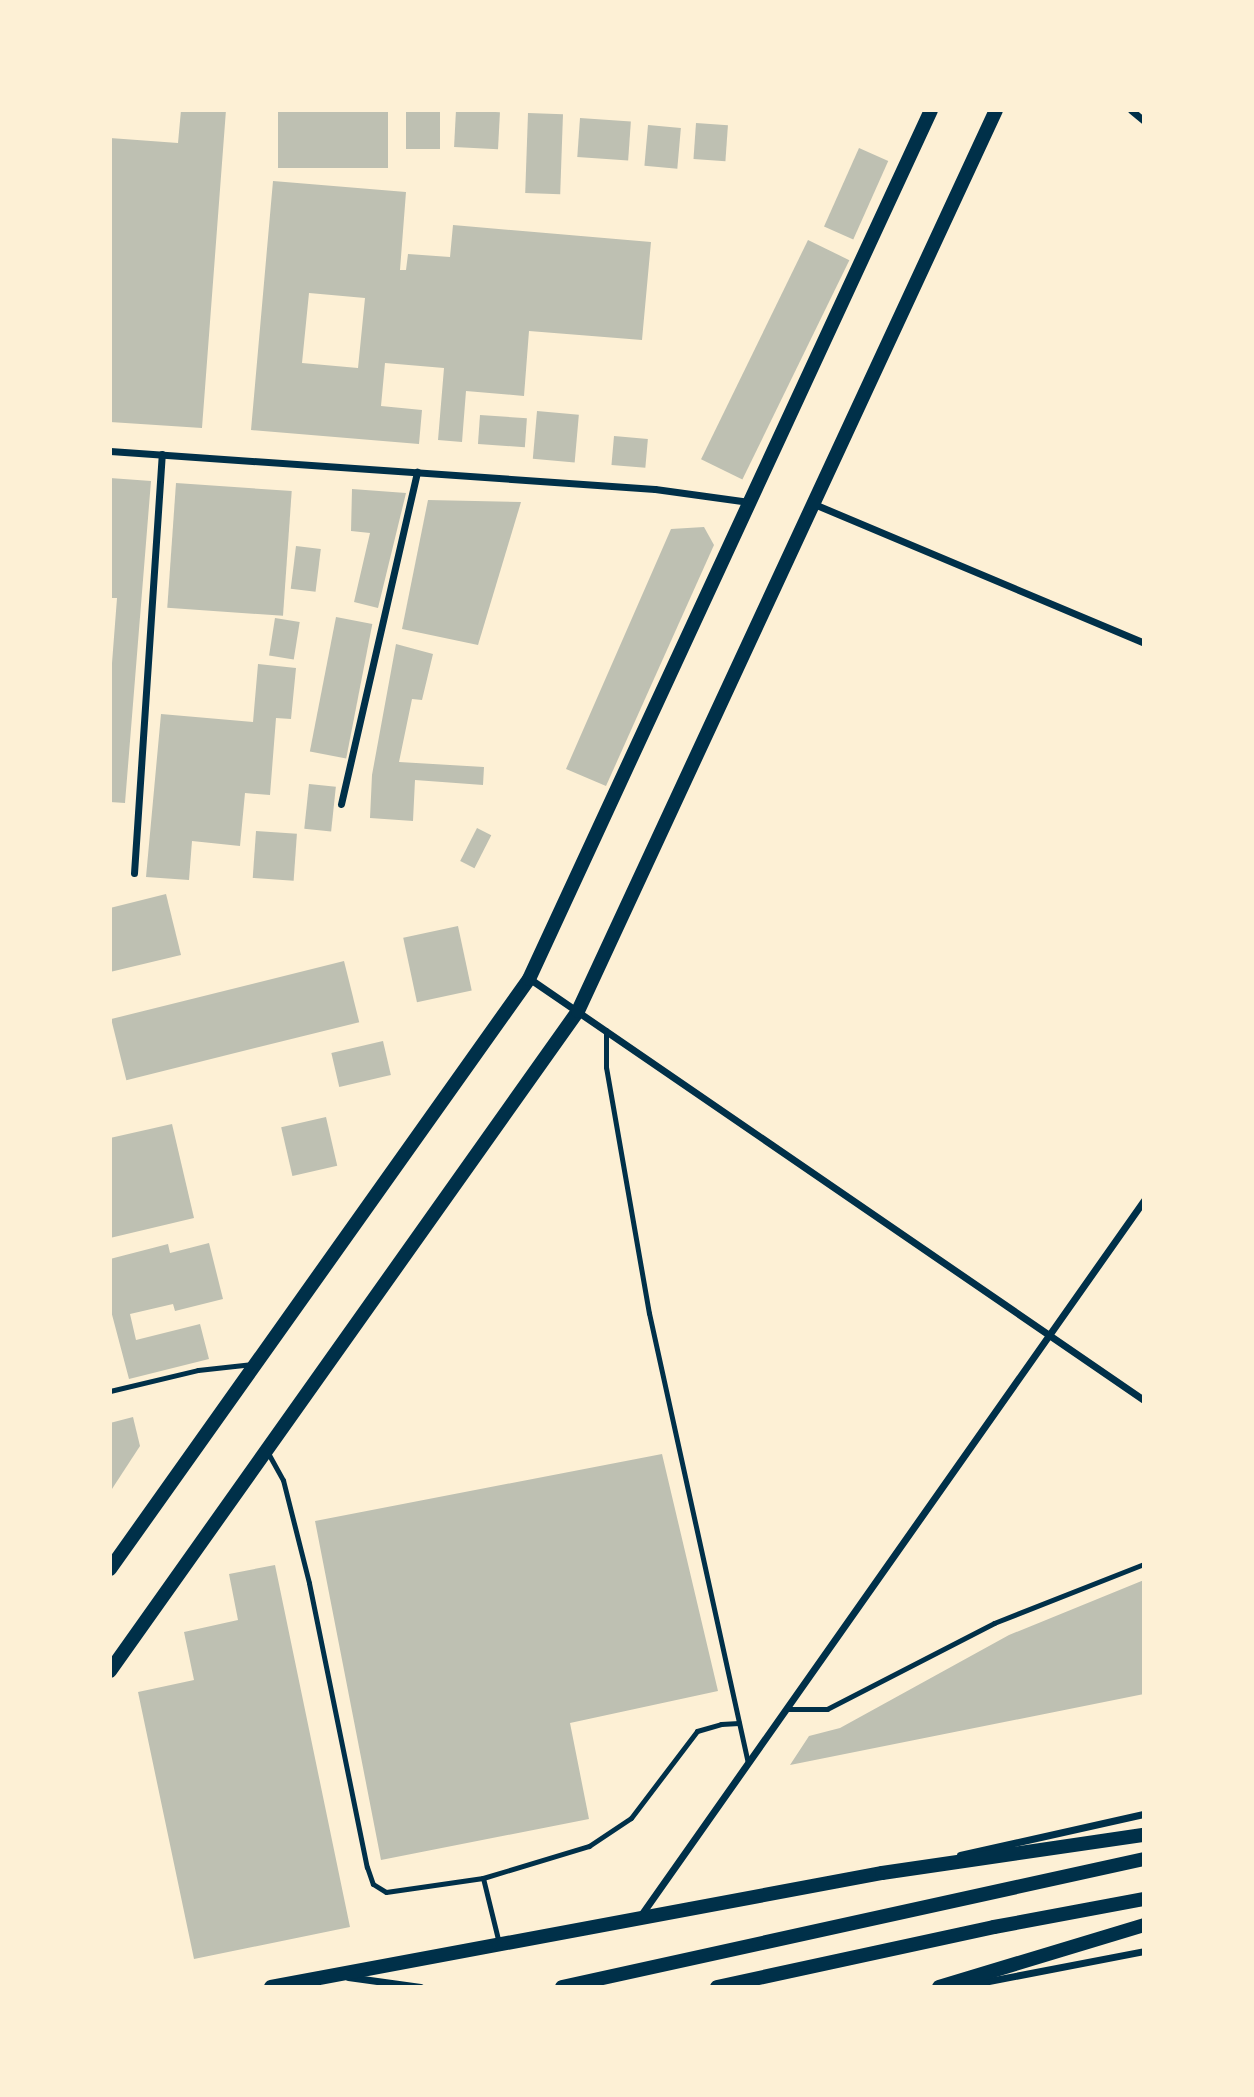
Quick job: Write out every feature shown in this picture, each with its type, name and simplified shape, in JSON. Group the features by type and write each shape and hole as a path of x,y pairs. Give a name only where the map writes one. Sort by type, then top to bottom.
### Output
{"main road":[{"path":"110,1569 529,979 931,110"},
{"path":"110,1671 578,1011 996,110"},
{"path":"271,1987 641,1915 883,1872 1144,1835"},
{"path":"562,1987 1144,1859"},
{"path":"717,1987 994,1927 1144,1899"},
{"path":"939,1987 1144,1925"}],"street":[{"path":"1131,110 1144,121"},
{"path":"110,451 655,489 749,502"},
{"path":"134,873 162,454"},
{"path":"341,804 418,472"},
{"path":"814,504 1144,643"},
{"path":"529,979 1144,1400"},
{"path":"641,1915 1144,1199"},
{"path":"883,1872 1144,1814"},
{"path":"957,1987 1144,1951"},
{"path":"334,1975 420,1987"}],"lane":[{"path":"606,1030 606,1067 649,1313 748,1763"},
{"path":"110,1391 198,1370 256,1364"},
{"path":"266,1451 283,1480 309,1583 373,1884 386,1892 483,1878 589,1846 631,1818 697,1731 721,1724 740,1723"},
{"path":"787,1709 827,1709 994,1623 1144,1564"},
{"path":"483,1878 499,1943"}],"building":[{"path":"181,110 226,110 202,428 110,422 110,138 178,143"},
{"path":"278,110 388,110 388,168 278,168"},
{"path":"406,110 440,110 440,149 406,149"},
{"path":"456,110 500,112 498,149 454,147"},
{"path":"528,113 563,114 560,194 525,193"},
{"path":"580,118 631,122 628,160 577,157"},
{"path":"696,123 728,125 725,161 693,159"},
{"path":"648,125 681,128 677,169 644,166"},
{"path":"859,148 888,161 853,240 824,227"},
{"path":"273,181 406,192 400,270 406,270 408,254 450,257 453,225 651,242 642,340 529,331 524,396 466,391 462,442 438,440 444,368 385,363 381,406 422,410 419,444 251,430","holes":["309,293 365,298 358,368 302,363"]},
{"path":"808,240 849,260 742,479 701,459"},
{"path":"537,411 579,415 575,462 533,459"},
{"path":"480,415 527,418 525,447 478,444"},
{"path":"614,436 648,439 645,468 611,465"},
{"path":"110,478 151,481 125,803 110,802 110,689 117,598 110,598"},
{"path":"176,483 292,491 283,616 167,608"},
{"path":"352,489 406,493 378,608 354,602 370,533 351,531"},
{"path":"428,500 521,502 478,645 402,629"},
{"path":"704,527 714,545 606,786 566,769 671,529"},
{"path":"296,546 321,549 316,592 291,589"},
{"path":"336,617 372,624 346,759 310,751"},
{"path":"275,618 300,622 294,659 269,656"},
{"path":"396,644 433,654 422,700 412,699 399,762 484,767 483,785 415,780 413,821 370,818 372,775"},
{"path":"258,664 296,668 291,719 276,718 270,795 245,793 240,846 192,841 189,880 146,877 161,714 253,722"},
{"path":"309,784 336,787 331,832 304,829"},
{"path":"477,828 491,835 474,868 460,861"},
{"path":"256,831 297,834 294,881 253,878"},
{"path":"166,894 181,955 110,972 110,908"},
{"path":"458,926 472,991 417,1002 403,938"},
{"path":"344,961 359,1022 126,1080 111,1019"},
{"path":"383,1041 391,1075 339,1087 331,1053"},
{"path":"326,1117 337,1166 292,1176 281,1127"},
{"path":"172,1124 194,1218 110,1238 110,1138"},
{"path":"209,1243 223,1299 175,1311 173,1304 130,1314 136,1340 200,1324 209,1359 129,1379 110,1307 110,1259 168,1244 170,1253"},
{"path":"133,1417 140,1446 110,1492 110,1423"},
{"path":"662,1454 718,1691 570,1723 589,1819 381,1860 315,1521"},
{"path":"275,1565 350,1927 194,1959 138,1692 194,1680 184,1632 238,1620 229,1574"},
{"path":"1144,1580 1144,1694 790,1765 809,1736 840,1728 1009,1635"}]}
